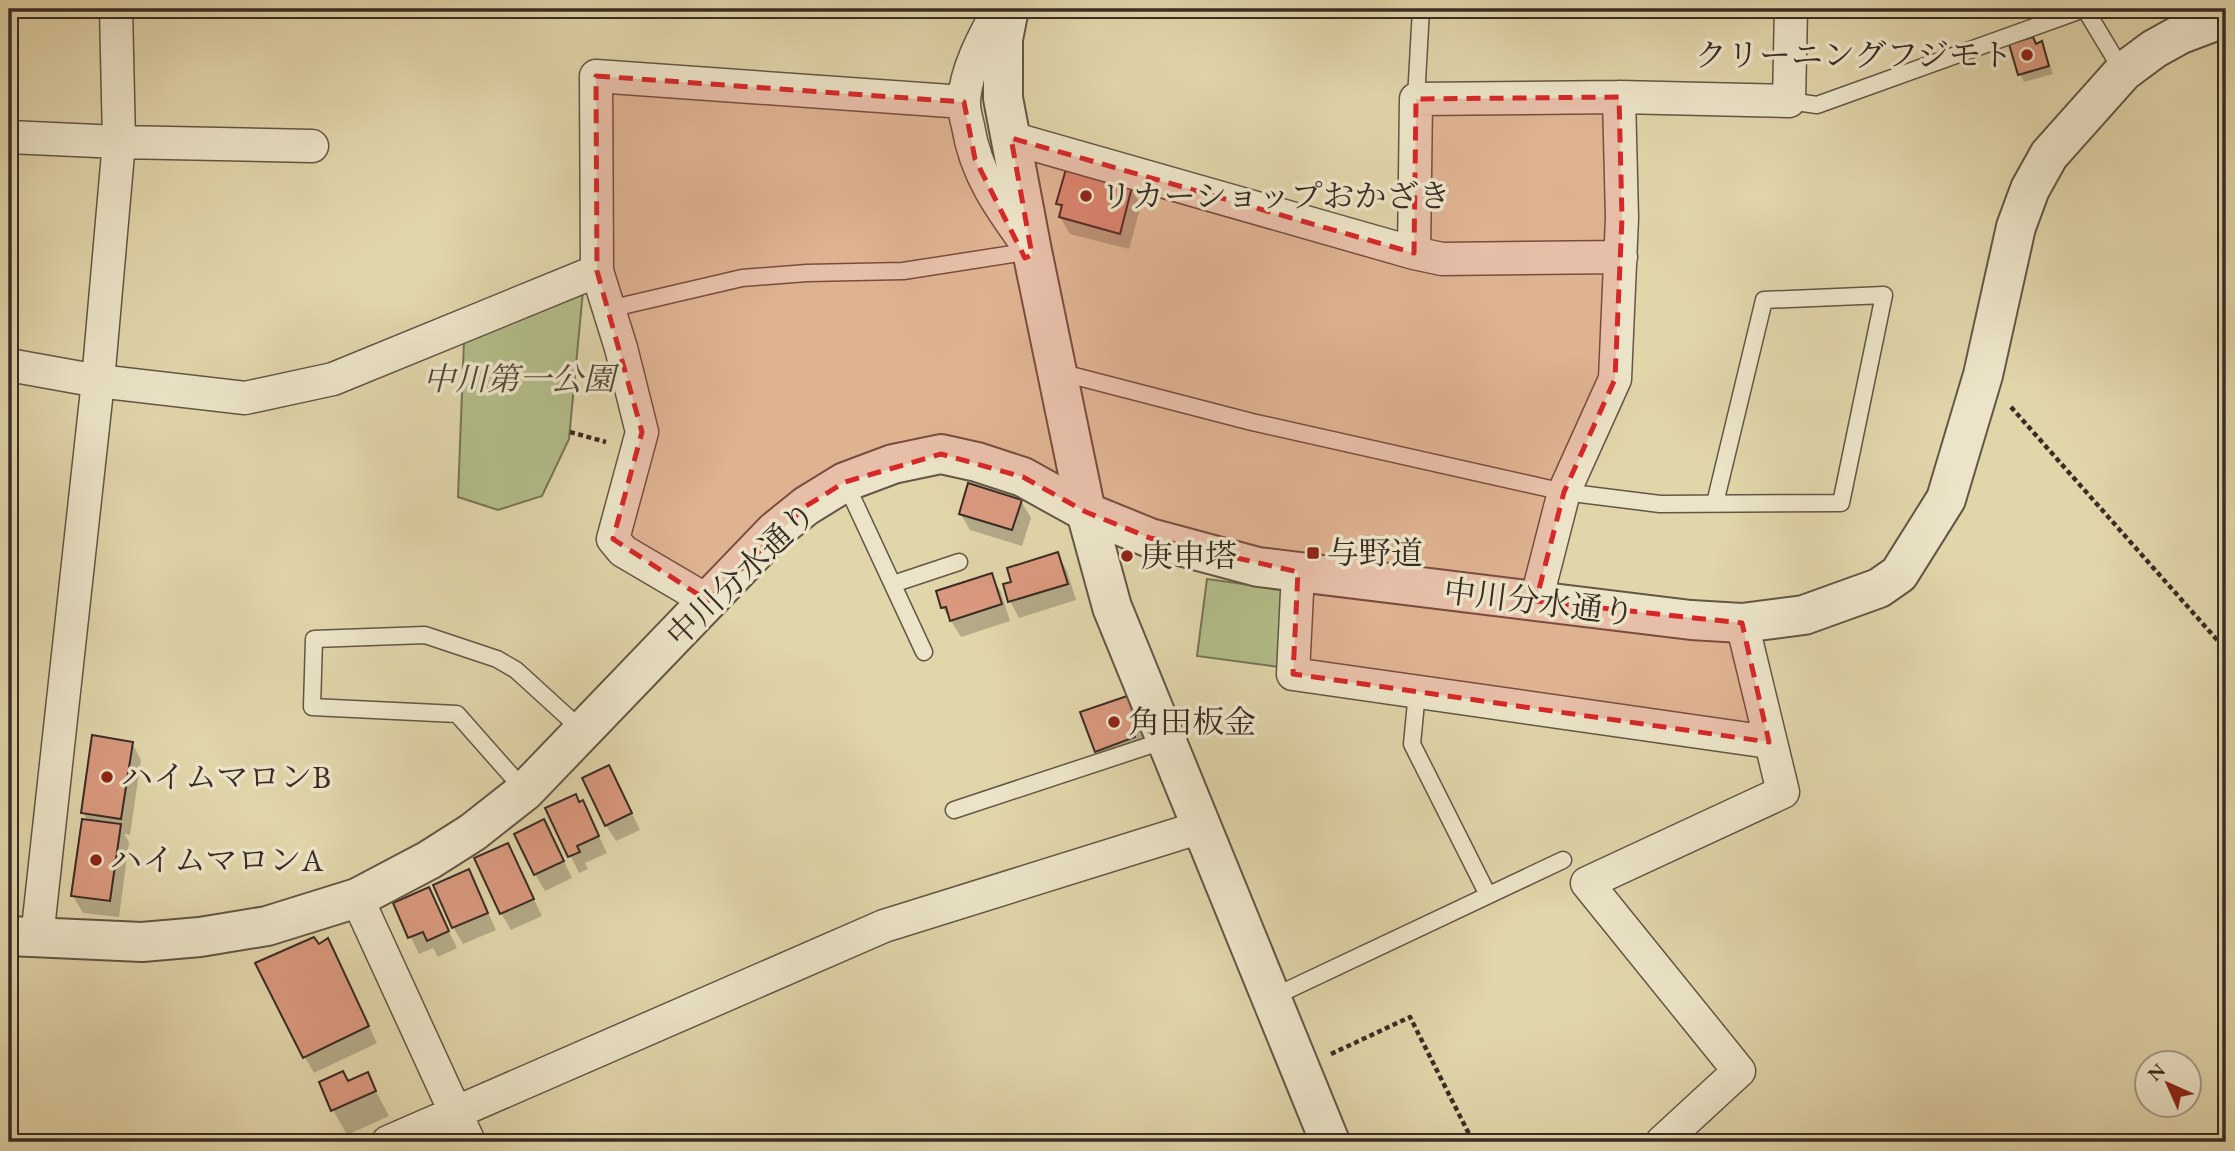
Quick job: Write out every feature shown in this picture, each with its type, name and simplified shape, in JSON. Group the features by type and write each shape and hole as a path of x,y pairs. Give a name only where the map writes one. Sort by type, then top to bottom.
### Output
{"street":[{"path":"23,937 98,381 120,142 116,9"},
{"path":"999,9 982,39 968,77 964,102 975,159 995,199 1031,251"},
{"path":"1009,9 1003,39 1003,98 1031,251 1086,512 1112,607 1330,1142"},
{"path":"1414,253 1416,99 1619,97 1789,101 1791,9"},
{"name":"中川分水通り","path":"23,937 142,942 200,937 267,926 357,898 473,832 525,791 775,531 806,506 845,482 893,464 940,454 977,462 1023,477 1086,512 1150,538 1258,567 1691,621 1742,623 1804,615 1879,588 1899,574 1946,499 1983,374 2016,227 2030,189 2049,155 2123,72 2154,49 2182,34 2226,17"},
{"path":"708,601 624,551 613,539 642,432 597,271 596,76 964,102"},
{"path":"1536,601 1564,492 1615,379 1622,218 1619,97"},
{"path":"9,136 120,142 312,146"},
{"path":"1011,138 1443,259 1620,257"},
{"path":"9,365 98,381 245,398 333,380 597,271"},
{"path":"1297,572 1293,674 1769,742"},
{"path":"1662,1142 1739,1071 1587,883 1783,792 1742,623"},
{"path":"388,1142 884,926 1202,827"},
{"path":"357,898 469,1142"}],"lane":[{"path":"1416,99 1421,9"},
{"path":"1789,101 1817,105 2085,9 2123,72"},
{"path":"609,309 742,278 903,271 1031,251"},
{"path":"1057,372 1251,422 1564,492 1660,504 1841,503 1884,295 1764,300 1715,503"},
{"path":"845,482 924,652"},
{"path":"893,584 959,562"},
{"path":"525,791 457,714 312,707 314,639 425,635 497,659 516,670 584,732"},
{"path":"1417,692 1412,744 1489,895"},
{"path":"954,810 1166,740"},
{"path":"1271,998 1563,860"}],"path":[{"path":"1983,374 2226,650"},
{"path":"570,432 608,443"},
{"path":"1300,1068 1410,1017 1473,1142"}],"highlighted area":[{"path":"596,76 964,102 975,159 1025,258 1032,255 1011,138 1414,253 1416,99 1619,97 1622,218 1615,379 1564,492 1536,601 1742,623 1769,742 1293,674 1298,572 1150,538 1086,512 1023,477 941,454 845,482 806,506 708,601 613,539 642,432 597,271"}],"green space":[{"name":"中川第一公園","path":"583,291 569,439 542,496 498,510 458,497 464,340"},
{"path":"1207,579 1286,590 1279,667 1197,656"}],"building":[{"path":"2033,37 2036,44 2042,41 2049,66 2018,75 2009,44"},
{"path":"1066,169 1132,187 1120,234 1059,217 1062,205 1056,204"},
{"path":"968,483 1022,500 1012,530 959,514"},
{"path":"1058,552 1068,584 1008,602 1003,584 1011,582 1007,568"},
{"path":"992,573 1002,604 950,621 946,607 941,608 936,591"},
{"path":"1127,696 1138,726 1132,728 1135,737 1095,752 1080,712"},
{"name":"ハイムマロンB","path":"92,735 133,742 121,819 81,813"},
{"path":"609,765 632,813 605,826 582,778"},
{"path":"576,794 579,802 583,800 599,836 577,846 580,852 568,857 545,808"},
{"name":"ハイムマロンA","path":"82,819 121,824 110,901 71,896"},
{"path":"544,819 564,861 534,875 514,834"},
{"path":"508,843 534,899 500,914 474,858"},
{"path":"469,869 488,913 452,928 433,885"},
{"path":"429,887 449,931 427,941 423,932 408,938 393,903"},
{"path":"314,937 319,944 328,938 369,1026 303,1058 255,963"},
{"path":"343,1071 348,1081 368,1072 376,1091 331,1111 319,1082"}],"place":[{"name":"クリーニングフジモト","path":"2027,55"},
{"name":"リカーショップおかざき","path":"1086,196"},
{"name":"与野道","path":"1313,553"},
{"name":"庚申塔","path":"1127,556"},
{"name":"角田板金","path":"1114,722"},
{"name":"ハイムマロンB","path":"107,777"},
{"name":"ハイムマロンA","path":"96,860"}]}
